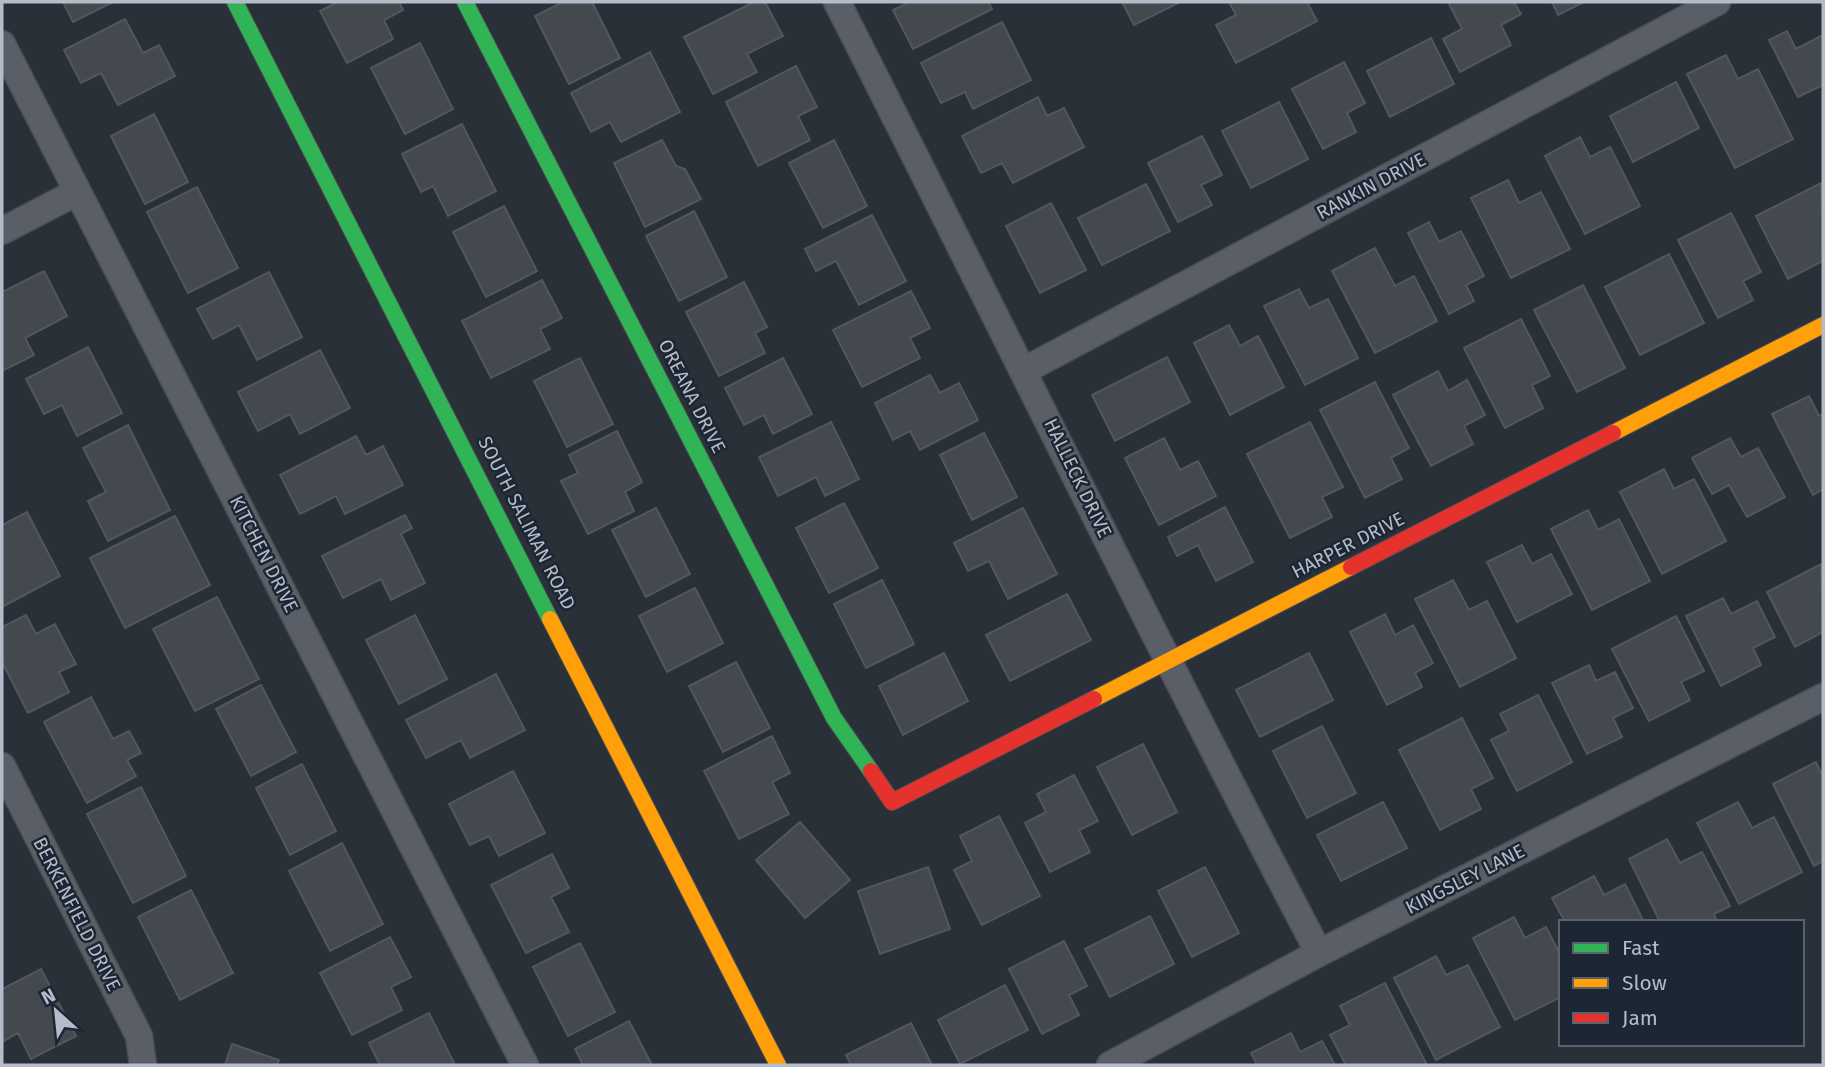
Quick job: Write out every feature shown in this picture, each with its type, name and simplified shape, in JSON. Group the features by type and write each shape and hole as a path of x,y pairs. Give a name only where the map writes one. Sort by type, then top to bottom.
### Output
{"street":[{"name":"SOUTH SALIMAN ROAD","path":"235,2 778,1065"},
{"name":"OREANA DRIVE","path":"465,2 834,718 892,802"},
{"name":"HALLECK DRIVE","path":"836,2 1025,370 1168,661 1319,953"},
{"name":"RANKIN DRIVE","path":"1025,370 1717,2"},
{"name":"KITCHEN DRIVE","path":"2,44 525,1065"},
{"path":"2,231 77,192"},
{"name":"HARPER DRIVE","path":"892,802 1823,325"},
{"name":"KINGSLEY LANE","path":"1110,1065 1319,953 1823,697"},
{"name":"BERKENFIELD DRIVE","path":"2,766 139,1036 143,1065"}],"building":[{"path":"63,2 113,2 73,22"},
{"path":"338,2 399,2 403,10 384,20 393,39 347,63 320,11"},
{"path":"563,2 592,2 620,58 569,84 535,16"},
{"path":"754,2 765,2 783,36 747,54 757,72 713,94 684,37"},
{"path":"910,2 988,2 992,9 913,49 893,10"},
{"path":"1122,2 1180,2 1134,25"},
{"path":"1229,2 1307,2 1317,21 1236,63 1216,25 1236,15"},
{"path":"1448,2 1514,2 1521,14 1501,25 1511,45 1460,72 1443,39 1462,29"},
{"path":"1552,2 1584,2 1558,15"},
{"path":"125,19 143,53 159,45 175,76 118,105 101,73 81,83 64,50"},
{"path":"1002,22 1031,80 973,109 965,92 941,103 921,63"},
{"path":"1787,31 1796,49 1823,35 1823,85 1798,97 1769,40"},
{"path":"1431,38 1454,84 1390,117 1367,71"},
{"path":"420,43 453,109 405,134 371,68"},
{"path":"650,52 680,112 621,142 610,122 591,132 571,93"},
{"path":"1726,55 1738,79 1758,69 1793,139 1735,168 1687,74"},
{"path":"1344,62 1365,103 1347,113 1356,132 1323,149 1292,89"},
{"path":"796,66 817,107 798,116 810,140 758,166 726,102"},
{"path":"1676,82 1699,128 1633,162 1610,116"},
{"path":"1038,97 1047,116 1064,108 1084,147 1013,183 1002,163 981,173 962,136"},
{"path":"1279,102 1308,159 1251,188 1222,131"},
{"path":"154,114 188,182 145,204 111,136"},
{"path":"462,124 496,191 448,216 433,186 421,192 402,154"},
{"path":"1202,136 1222,175 1201,185 1212,205 1178,222 1148,163"},
{"path":"1580,137 1590,157 1610,147 1640,206 1585,234 1545,156"},
{"path":"662,140 676,166 685,169 701,199 645,227 614,163"},
{"path":"834,140 867,206 823,228 789,163"},
{"path":"1508,180 1519,203 1541,192 1570,249 1511,278 1471,198"},
{"path":"1821,183 1823,261 1788,279 1756,216"},
{"path":"1146,184 1170,231 1102,265 1078,218"},
{"path":"197,187 238,268 188,293 147,212"},
{"path":"1051,203 1086,270 1040,293 1006,226"},
{"path":"504,206 537,271 486,297 453,232"},
{"path":"694,211 727,277 679,301 646,236"},
{"path":"1731,213 1761,272 1743,281 1753,300 1718,318 1678,240"},
{"path":"872,215 906,281 859,305 836,261 816,271 805,249"},
{"path":"1429,222 1439,242 1461,231 1484,276 1466,285 1474,301 1449,314 1408,233"},
{"path":"1375,248 1395,286 1414,276 1437,321 1375,353 1332,271"},
{"path":"1669,254 1704,323 1640,355 1605,287"},
{"path":"44,271 67,316 25,338 34,355 2,371 2,292"},
{"path":"269,272 302,337 257,360 239,325 213,339 197,309"},
{"path":"542,280 562,318 540,329 550,349 491,378 462,321"},
{"path":"744,282 767,327 755,333 765,353 719,376 686,312"},
{"path":"1583,285 1625,368 1577,392 1534,310"},
{"path":"1299,289 1309,308 1328,299 1358,358 1305,385 1264,306"},
{"path":"911,291 930,328 910,338 920,358 862,387 833,330"},
{"path":"1521,319 1550,376 1532,385 1543,408 1505,428 1464,348"},
{"path":"1229,325 1240,346 1258,336 1284,387 1230,415 1194,343"},
{"path":"88,347 122,413 77,436 62,405 44,414 26,379"},
{"path":"320,350 350,408 300,434 290,414 258,431 238,392"},
{"path":"1167,357 1190,402 1115,441 1092,395"},
{"path":"580,358 613,424 567,447 534,381"},
{"path":"783,358 812,414 773,434 764,415 744,425 725,388"},
{"path":"1438,371 1448,391 1467,380 1485,415 1464,426 1473,444 1431,466 1393,395"},
{"path":"930,375 940,393 959,383 978,420 920,450 910,431 893,440 875,403"},
{"path":"1375,382 1409,448 1391,458 1402,479 1365,498 1320,410"},
{"path":"1809,396 1819,416 1823,414 1823,489 1813,495 1772,414"},
{"path":"831,422 859,479 825,496 816,477 778,496 759,457"},
{"path":"1310,422 1343,487 1322,497 1332,517 1290,538 1247,454"},
{"path":"128,425 170,510 108,541 88,501 106,492 83,448"},
{"path":"617,431 642,482 625,492 634,511 588,534 561,481 578,473 569,455"},
{"path":"984,433 1017,497 972,520 940,455"},
{"path":"356,436 366,455 383,446 403,485 345,514 336,496 300,514 280,475"},
{"path":"1164,438 1180,470 1198,461 1216,496 1159,525 1125,458"},
{"path":"1730,438 1741,457 1758,448 1785,497 1747,517 1729,485 1712,494 1692,458"},
{"path":"1664,469 1674,489 1694,479 1726,541 1662,574 1620,492"},
{"path":"844,503 878,568 829,593 796,528"},
{"path":"1225,507 1253,562 1216,581 1198,545 1177,556 1168,537"},
{"path":"656,508 690,574 646,597 612,530"},
{"path":"1023,508 1057,574 1008,599 989,561 968,571 954,543"},
{"path":"1588,510 1598,530 1619,519 1650,581 1592,610 1551,529"},
{"path":"27,512 60,576 2,607 2,525"},
{"path":"405,515 412,528 401,534 425,583 391,600 381,579 343,598 322,556"},
{"path":"175,516 210,585 125,628 90,558"},
{"path":"1522,545 1532,564 1551,554 1572,594 1517,622 1487,562"},
{"path":"1821,564 1823,632 1795,647 1767,592"},
{"path":"882,580 914,644 866,668 834,604"},
{"path":"1453,580 1469,610 1487,601 1516,658 1460,687 1415,599"},
{"path":"695,588 723,643 667,672 639,616"},
{"path":"1067,594 1091,640 1010,681 986,635"},
{"path":"217,597 259,679 195,711 153,629"},
{"path":"1723,598 1731,614 1757,601 1775,637 1753,648 1761,665 1721,686 1686,616"},
{"path":"1385,614 1395,635 1413,625 1433,663 1415,673 1422,687 1387,705 1350,632"},
{"path":"26,615 36,634 55,624 76,664 59,672 69,692 28,713 2,662 2,627"},
{"path":"415,615 447,679 399,704 366,640"},
{"path":"1676,616 1704,671 1681,682 1690,700 1649,721 1612,649"},
{"path":"944,653 968,701 903,735 879,686"},
{"path":"1309,653 1333,700 1260,737 1236,690"},
{"path":"736,662 770,728 723,752 689,686"},
{"path":"1589,665 1596,681 1615,672 1633,708 1613,718 1622,737 1587,754 1552,683"},
{"path":"496,674 525,730 470,758 461,740 426,758 406,720"},
{"path":"261,685 296,752 251,776 216,709"},
{"path":"1538,695 1572,762 1517,791 1491,740 1509,731 1500,714"},
{"path":"91,697 113,739 129,731 141,753 127,760 136,776 87,803 44,722"},
{"path":"1462,718 1493,778 1471,789 1481,809 1440,830 1399,750"},
{"path":"1322,726 1356,793 1307,818 1273,751"},
{"path":"772,736 790,773 772,782 789,814 739,839 704,771"},
{"path":"1143,744 1177,812 1132,835 1097,767"},
{"path":"1816,762 1823,777 1823,861 1814,866 1773,784"},
{"path":"302,764 336,831 290,855 256,788"},
{"path":"513,771 545,833 499,856 489,836 470,845 449,804"},
{"path":"1074,775 1098,821 1079,830 1090,852 1050,872 1025,823 1046,812 1037,794"},
{"path":"141,787 186,876 133,903 87,814"},
{"path":"1383,802 1407,848 1341,881 1317,835"},
{"path":"1738,802 1752,828 1774,817 1802,872 1739,904 1697,823"},
{"path":"999,816 1040,896 982,925 954,870 972,861 960,836"},
{"path":"800,822 850,880 805,918 756,860"},
{"path":"1667,839 1680,863 1702,852 1730,906 1714,914 1716,920 1659,920 1629,859"},
{"path":"342,843 383,924 330,951 289,871"},
{"path":"552,854 569,888 551,897 569,932 526,953 491,885"},
{"path":"928,867 950,929 880,954 858,891"},
{"path":"1205,867 1239,933 1192,957 1158,891"},
{"path":"1594,876 1604,895 1625,884 1643,920 1564,920 1552,898"},
{"path":"191,890 233,973 180,1000 138,917"},
{"path":"1150,916 1174,964 1110,997 1085,949"},
{"path":"1514,917 1525,938 1546,927 1559,952 1559,998 1515,1020 1473,938"},
{"path":"390,937 411,977 391,987 402,1010 352,1035 320,973"},
{"path":"1064,941 1087,986 1069,995 1079,1015 1042,1034 1009,969"},
{"path":"580,943 615,1012 568,1036 533,967"},
{"path":"1436,956 1446,975 1468,965 1500,1027 1436,1060 1394,978"},
{"path":"41,969 76,1036 31,1059 18,1033 2,1042 2,989"},
{"path":"1385,983 1427,1065 1346,1065 1330,1035 1350,1025 1340,1006"},
{"path":"1005,985 1028,1030 960,1064 938,1020"},
{"path":"429,1013 455,1065 380,1065 369,1043"},
{"path":"629,1021 652,1065 583,1065 575,1049"},
{"path":"911,1023 932,1065 851,1065 846,1055"},
{"path":"1291,1033 1300,1052 1322,1041 1335,1065 1257,1065 1251,1053"},
{"path":"232,1044 279,1060 277,1065 225,1065"}],"traffic: fast":[{"path":"235,2 550,619"},
{"path":"465,2 834,718 871,771"}],"traffic: slow":[{"path":"1613,433 1823,325"},
{"path":"1094,699 1351,567"},
{"path":"550,619 778,1065"}],"traffic: jam":[{"path":"1351,567 1613,433"},
{"path":"871,771 892,802 1094,699"}]}
